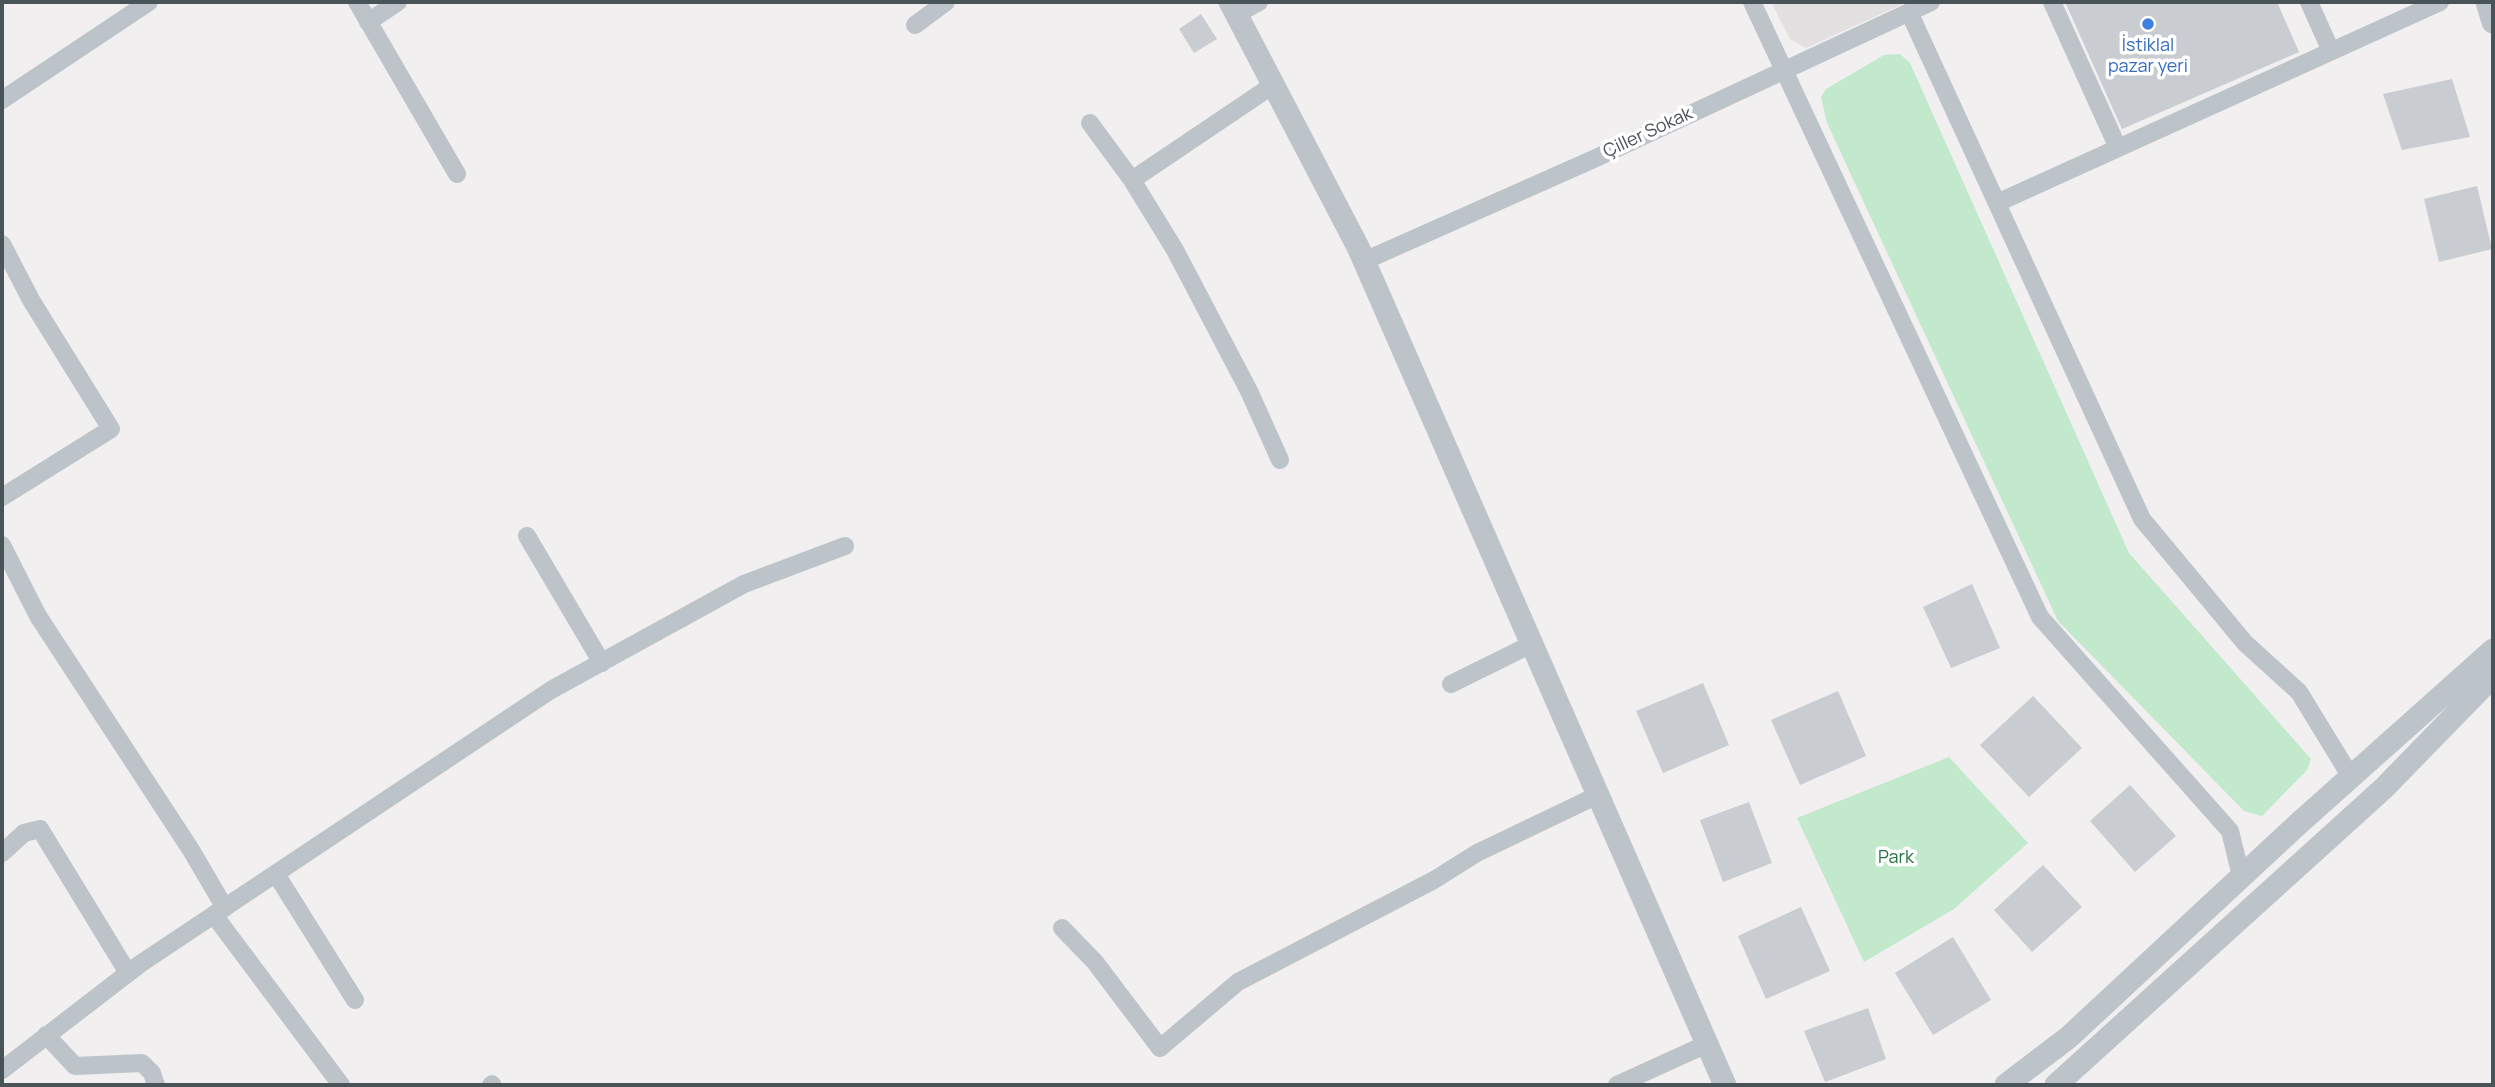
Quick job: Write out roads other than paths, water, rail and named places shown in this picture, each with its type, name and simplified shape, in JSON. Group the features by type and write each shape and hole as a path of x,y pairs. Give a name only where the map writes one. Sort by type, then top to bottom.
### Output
{"street":[{"path":"2,100 149,2"},
{"path":"357,2 457,174"},
{"path":"368,22 398,2"},
{"path":"915,25 946,2"},
{"path":"1259,2 1233,8 1364,261 1725,1085"},
{"path":"1752,2 2040,617 2230,831 2241,876"},
{"name":"Çiller Sokak","path":"1364,261 1931,2"},
{"path":"2052,2 2118,148"},
{"path":"2309,2 2331,51"},
{"path":"1997,203 2440,2"},
{"path":"2487,2 2493,22"},
{"path":"1909,12 2142,519 2245,643 2299,692 2351,777"},
{"path":"1132,180 1273,85"},
{"path":"1090,123 1132,180 1175,250 1250,391 1280,460"},
{"path":"2,244 31,300 111,429 2,497"},
{"path":"527,536 602,663"},
{"path":"2,545 38,616 191,850 220,911 341,1085"},
{"path":"2,1070 128,973 551,690 744,584 845,546"},
{"path":"1451,684 1532,644"},
{"path":"2006,1085 2069,1037 2241,876 2493,650"},
{"path":"2056,1085 2384,788 2493,676"},
{"path":"1062,928 1094,962 1160,1048 1238,982 1434,880 1477,853 1598,795"},
{"path":"2,853 24,833 40,829 128,973"},
{"path":"276,874 355,1000"},
{"path":"46,1035 75,1066 142,1063 152,1073 156,1085"},
{"path":"1617,1085 1707,1044"}],"place":[{"name":"İstiklal pazar yeri","path":"2148,24"}],"park label":[{"name":"Park","path":"1896,858"}]}
